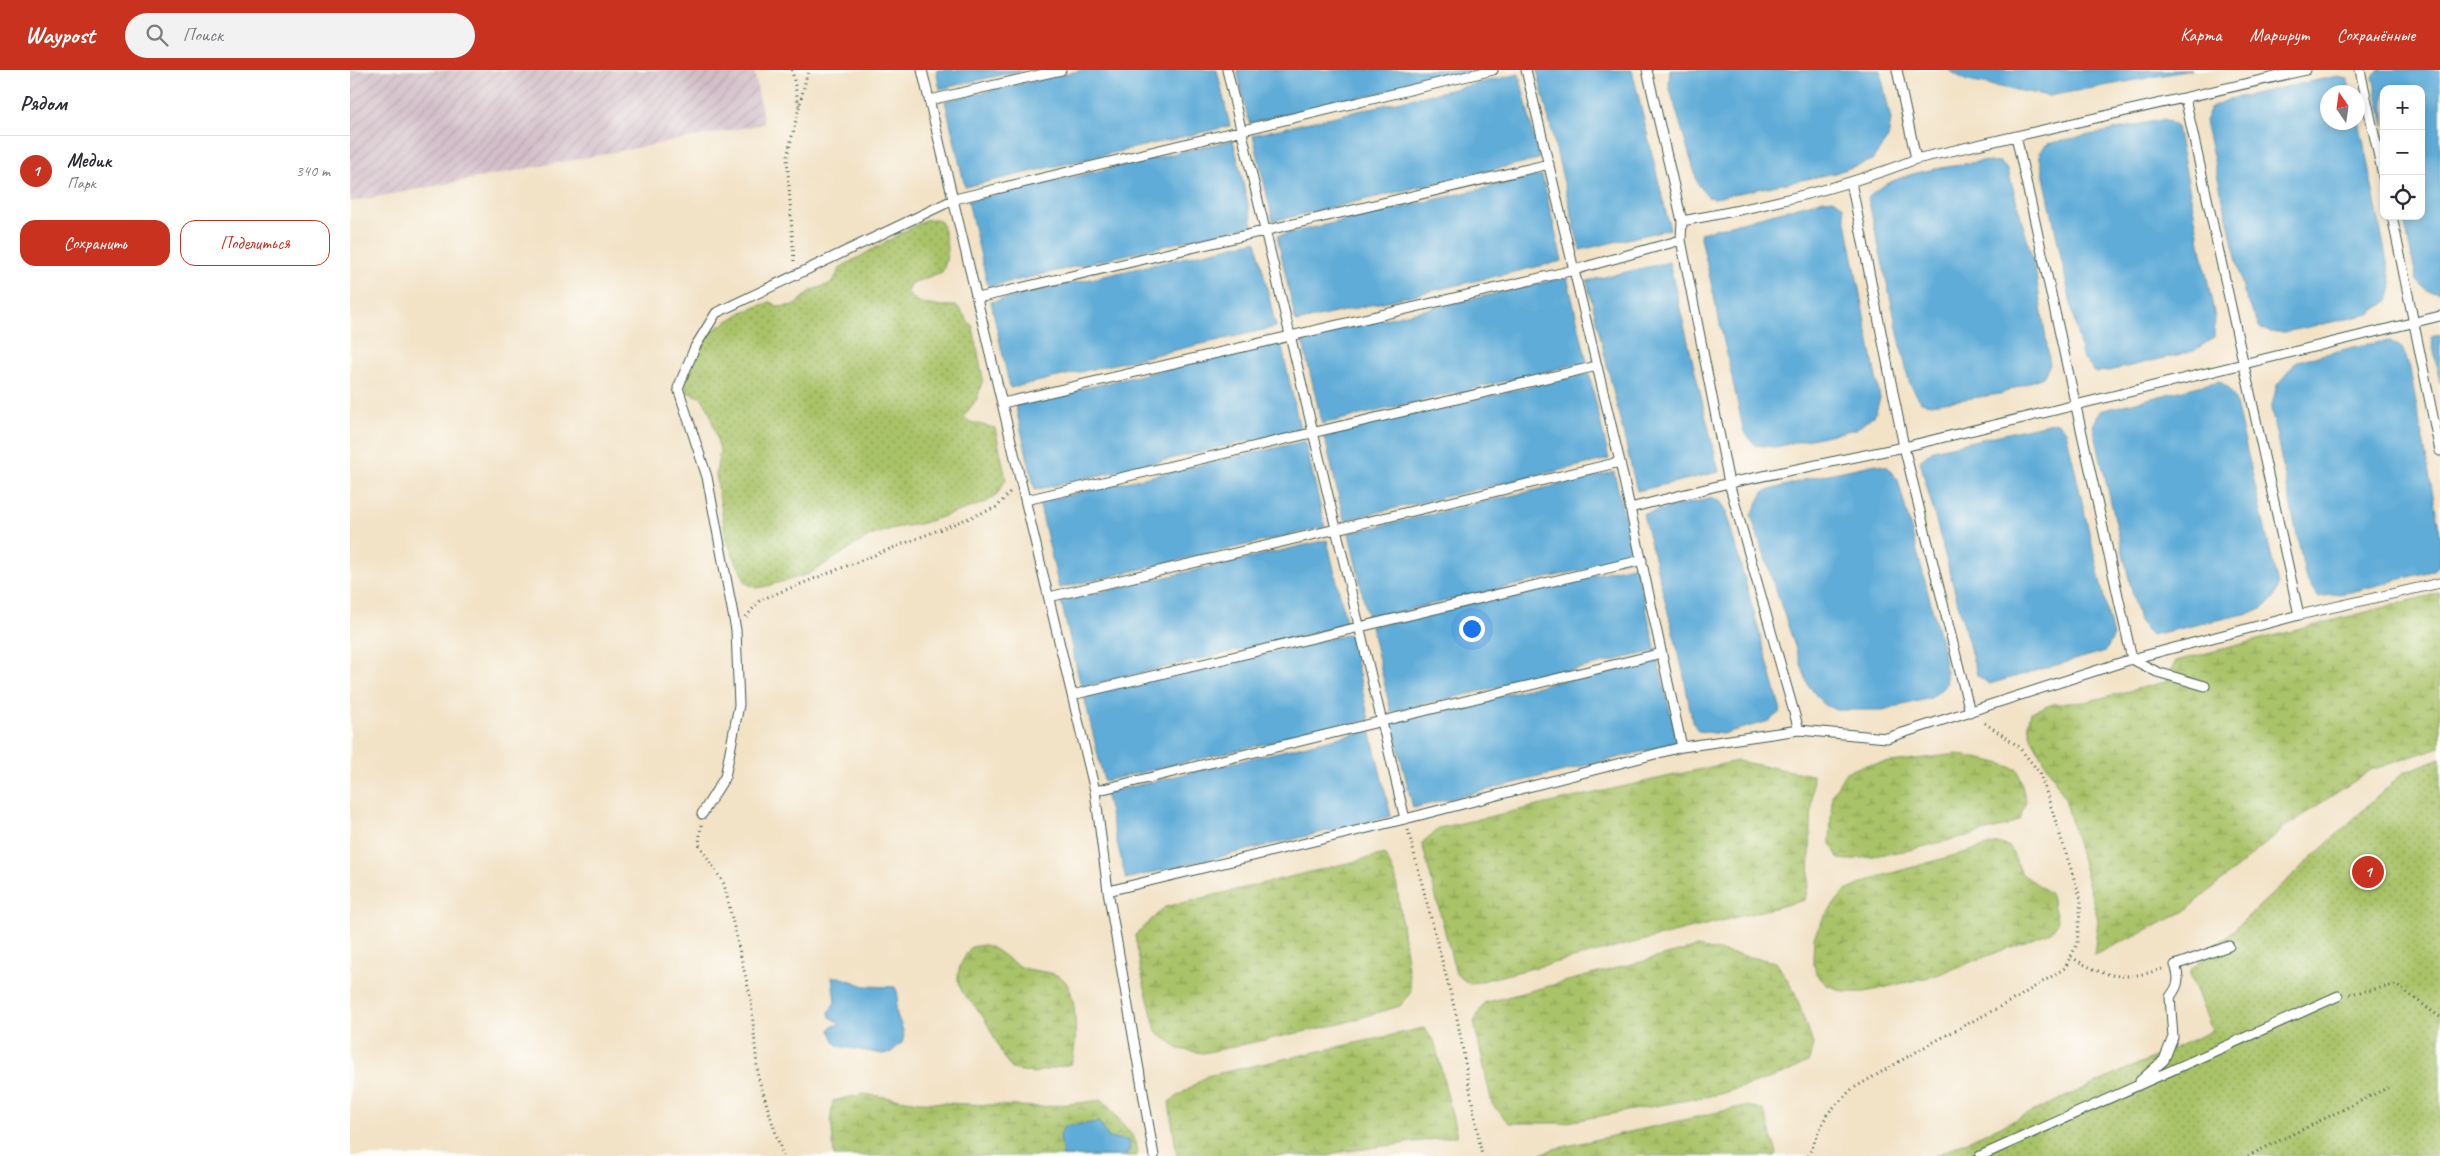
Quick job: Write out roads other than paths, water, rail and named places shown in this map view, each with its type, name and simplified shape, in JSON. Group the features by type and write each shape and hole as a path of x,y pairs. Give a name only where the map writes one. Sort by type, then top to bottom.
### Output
{"lane":[{"path":"922,70 955,199 1095,791 1108,891 1154,1156"},
{"path":"930,100 1061,70"},
{"path":"1227,70 1405,819"},
{"path":"702,814 725,777 739,706 736,630 707,477 678,388 695,347 716,313 795,277 955,199 1493,70"},
{"path":"1526,70 1620,462 1682,747"},
{"path":"1647,70 1682,220 1681,240 1730,482 1799,730"},
{"path":"1897,70 1916,159"},
{"path":"1682,220 1773,202 1871,177 1916,159 2306,70"},
{"path":"2360,70 2383,175"},
{"path":"2185,98 2300,615"},
{"path":"2016,136 2132,659"},
{"path":"978,298 1549,164"},
{"path":"1851,182 1904,447 1970,712"},
{"path":"2393,220 2440,451"},
{"path":"1003,403 1574,270 1681,240"},
{"path":"1630,508 1730,482 1904,447 2440,316"},
{"path":"1026,500 1597,366"},
{"path":"1049,597 1620,462"},
{"path":"1072,695 1642,560"},
{"path":"1108,891 1405,819 1682,747 1799,730 1886,738 2132,659 2300,615 2440,583"},
{"path":"1095,791 1662,653"},
{"path":"2132,659 2157,672 2205,686"},
{"path":"2133,1088 2164,1060 2173,1037 2170,997 2178,986 2179,977 2175,965 2229,946"},
{"path":"1980,1156 2338,996"}],"water":[{"path":"936,70 1023,70 940,89"},
{"path":"1082,70 1217,70 1230,126 965,187 945,101"},
{"path":"1237,70 1478,70 1249,123"},
{"path":"1537,70 1632,70 1670,229 1580,250"},
{"path":"1670,70 1880,70 1891,120 1888,138 1872,160 1835,173 1715,198 1708,197 1698,184 1669,86"},
{"path":"1948,70 2191,70 2049,96 1967,81"},
{"path":"2379,70 2440,70 2440,292 2427,291 2417,281 2404,220 2425,220 2425,85 2380,85 2380,108 2373,77"},
{"path":"1519,74 1539,159 1273,221 1253,135"},
{"path":"2337,76 2347,78 2349,85 2320,85 2320,130 2361,130 2392,287 2388,301 2370,314 2285,332 2270,332 2259,327 2244,292 2205,121 2211,107 2230,99"},
{"path":"2165,119 2177,127 2215,318 2214,337 2194,351 2109,371 2095,372 2082,356 2039,153 2047,144"},
{"path":"1233,140 1253,225 988,287 968,201"},
{"path":"1982,161 2000,162 2008,170 2035,268 2050,365 2043,377 2000,394 1931,404 1921,402 1909,382 1868,198 1878,189 1905,176"},
{"path":"1542,175 1562,261 1296,322 1277,236"},
{"path":"1834,199 1843,206 1880,398 1875,415 1856,429 1775,447 1755,445 1744,432 1700,233"},
{"path":"1256,241 1276,327 1010,388 991,302"},
{"path":"1669,262 1719,472 1637,491 1587,281"},
{"path":"1567,277 1587,362 1322,424 1302,338"},
{"path":"2440,334 2440,383 2431,337"},
{"path":"2390,341 2402,348 2409,364 2440,533 2440,565 2432,571 2351,592 2318,597 2306,579 2271,409 2277,385 2297,361 2362,345"},
{"path":"1281,343 1300,429 1035,490 1015,404"},
{"path":"1589,373 1609,459 1344,520 1324,434"},
{"path":"2219,381 2228,387 2235,399 2278,585 2274,599 2258,611 2151,635 2139,621 2093,426 2100,411"},
{"path":"2056,422 2066,431 2113,637 2106,651 1989,684 1977,675 1920,461 1933,450"},
{"path":"1305,441 1325,527 1059,588 1039,502"},
{"path":"1876,464 1887,467 1898,480 1943,649 1947,684 1931,698 1883,710 1836,710 1823,704 1808,685 1751,516 1763,492 1814,477"},
{"path":"1614,472 1634,558 1368,619 1349,533"},
{"path":"1712,498 1719,500 1725,508 1781,711 1769,721 1722,734 1698,731 1692,721 1683,671 1643,514"},
{"path":"1327,540 1347,625 1081,687 1061,601"},
{"path":"1636,565 1656,651 1391,712 1371,626"},
{"path":"1350,634 1369,720 1104,781 1084,696"},
{"path":"1657,657 1678,743 1413,808 1392,722"},
{"path":"1370,730 1391,816 1126,879 1105,793"},
{"path":"832,977 840,977 865,986 895,987 898,995 896,1007 904,1034 902,1043 890,1053 882,1054 838,1046 830,1030 832,1026 840,1024 830,1017 829,1012 835,1002"},
{"path":"1099,1122 1109,1138 1129,1140 1130,1149 1126,1156 1063,1156 1060,1135 1064,1126"}],"place":[{"name":"Медик","path":"2368,872"}]}
